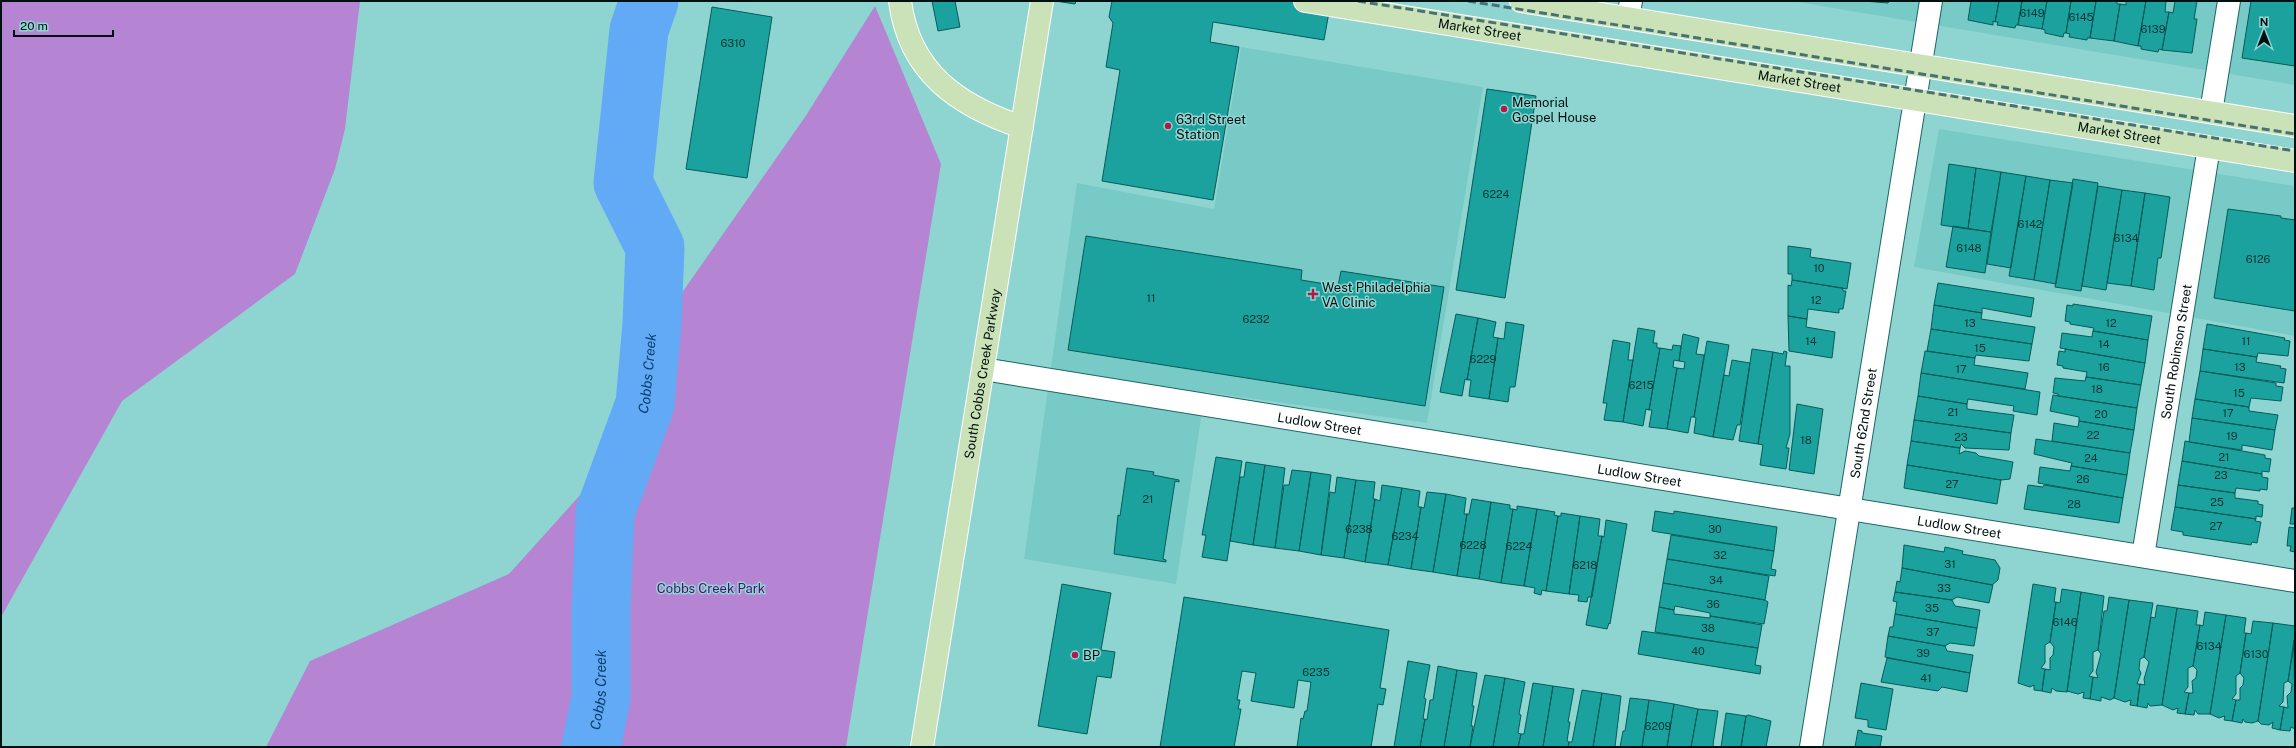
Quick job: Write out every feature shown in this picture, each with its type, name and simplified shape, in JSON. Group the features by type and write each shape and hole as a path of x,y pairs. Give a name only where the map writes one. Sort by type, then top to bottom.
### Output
{"main road":[{"path":"900,1 908,35 919,57 936,79 954,96 968,105 994,118 1022,127"},
{"name":"South Cobbs Creek Parkway","path":"922,747 1042,1"},
{"name":"Market Street","path":"1304,1 2295,161"},
{"path":"1521,1 1630,10 1921,66 2295,126"}],"street":[{"name":"South 62nd Street","path":"1811,747 1931,1"},
{"path":"2211,112 2229,1"},
{"name":"South Robinson Street","path":"2143,556 2209,147"},
{"name":"Ludlow Street","path":"983,370 2295,581"}],"shaded area":[{"path":"1791,1 2295,1 2295,85"},
{"path":"1241,47 1483,87 1427,423 1205,392 1176,584 1024,559 1077,183 1214,209"},
{"path":"1939,129 2295,186 2295,336 1914,267"}],"green space":[{"path":"1,1 360,1 345,129 335,169 295,274 122,401 1,617"},
{"name":"Cobbs Creek Park","path":"875,6 941,164 846,747 266,747 310,661 509,574 608,464 646,344 805,117"}],"building":[{"path":"932,1 955,1 960,27 938,31"},
{"path":"1055,1 1076,1 1075,4"},
{"name":"63rd Street Station","path":"1112,1 1331,1 1324,40 1213,22 1210,42 1239,47 1213,200 1102,181 1120,70 1106,67 1113,23 1109,17"},
{"path":"1864,1 1889,1 1888,3"},
{"path":"1971,1 1999,1 1995,22 1993,21 1993,25 1968,20"},
{"path":"1999,1 2022,1 2018,25 2016,25 2015,28 1997,25 1998,22 1995,22"},
{"path":"2022,1 2047,1 2042,29 2018,25"},
{"path":"2047,1 2071,1 2066,33 2064,33 2063,37 2045,33 2045,30 2042,29"},
{"path":"2071,1 2096,1 2090,38 2087,38 2087,40 2069,37 2070,34 2066,33"},
{"path":"2096,1 2117,1 2117,4 2120,4 2114,41 2090,38"},
{"path":"2126,1 2146,1 2138,46 2114,41 2120,4 2126,5"},
{"path":"2146,1 2166,1 2165,12 2169,12 2162,50 2159,49 2158,52 2141,49 2141,46 2138,46"},
{"path":"2175,1 2197,1 2194,19 2197,19 2192,53 2162,50 2169,12 2173,13"},
{"path":"2251,1 2295,1 2295,66 2242,58"},
{"path":"712,7 772,17 747,178 686,169"},
{"path":"1487,89 1536,96 1505,298 1456,290"},
{"path":"1949,164 1976,168 1968,229 1941,225"},
{"path":"1976,168 2001,172 1991,232 1968,229"},
{"path":"2001,172 2026,176 2011,268 1987,264"},
{"path":"2026,176 2050,180 2034,280 2009,276"},
{"path":"2073,179 2098,183 2081,291 2055,287"},
{"path":"2050,180 2073,183 2056,284 2034,280"},
{"path":"2098,186 2122,190 2106,290 2082,286"},
{"path":"2122,190 2145,193 2131,286 2107,283"},
{"path":"2145,193 2170,197 2161,258 2158,258 2154,290 2131,286"},
{"path":"2228,209 2281,216 2281,218 2295,220 2295,311 2214,298"},
{"path":"1953,226 1991,232 1985,273 1946,267"},
{"path":"1086,236 1302,270 1301,280 1338,286 1341,271 1444,287 1425,406 1068,350"},
{"path":"1788,246 1811,249 1810,257 1851,263 1847,289 1792,280 1792,274 1788,274"},
{"path":"1792,280 1843,288 1843,291 1846,291 1843,309 1839,309 1839,313 1808,309 1807,319 1788,316 1788,285 1791,286"},
{"path":"1938,283 2034,298 2031,317 1982,308 1982,313 1934,305"},
{"path":"2073,304 2152,316 2148,340 2093,331 2094,328 2070,324 2070,322 2065,321 2067,305 2073,306"},
{"path":"1934,305 1982,313 1981,319 2035,327 2032,344 1931,329"},
{"path":"1456,314 1478,318 1467,380 1465,379 1462,396 1440,392"},
{"path":"1788,316 1807,319 1806,327 1835,332 1832,358 1789,351"},
{"path":"1478,318 1496,322 1493,337 1498,338 1489,399 1469,396 1471,380 1467,380"},
{"path":"1506,322 1524,325 1515,387 1510,387 1508,402 1489,399 1498,338 1504,339"},
{"path":"2207,324 2285,338 2284,340 2290,341 2288,356 2258,353 2257,357 2203,349"},
{"path":"1638,328 1655,331 1653,343 1657,343 1657,348 1660,348 1649,410 1646,409 1643,426 1623,422"},
{"path":"1931,329 2032,344 2029,361 1976,355 1975,358 1927,351"},
{"path":"2093,331 2148,340 2145,363 2060,348 2062,333 2092,337"},
{"path":"1683,334 1699,338 1696,354 1704,355 1694,417 1691,417 1688,433 1667,429 1677,368 1684,369 1685,362 1679,361"},
{"path":"1613,340 1630,343 1628,360 1633,360 1623,422 1604,420 1607,403 1603,403"},
{"path":"1707,341 1729,345 1713,437 1694,433 1696,418 1694,417"},
{"path":"1673,345 1681,346 1679,361 1674,360 1673,367 1677,368 1667,429 1649,427 1652,410 1649,410 1660,348 1672,350"},
{"path":"1752,349 1773,352 1758,444 1739,441"},
{"path":"2065,349 2145,363 2141,385 2086,377 2087,372 2063,368 2063,366 2057,365 2059,351 2065,352"},
{"path":"2203,349 2257,357 2256,362 2281,366 2280,368 2286,369 2284,383 2200,371"},
{"path":"1784,351 1787,352 1785,366 1790,366 1790,434 1786,448 1789,448 1786,469 1760,465 1763,445 1758,444 1773,352 1783,354"},
{"path":"1925,351 1975,358 1974,365 2028,373 2025,389 1921,373"},
{"path":"1732,360 1750,363 1740,425 1737,425 1733,440 1713,437 1724,375 1729,376"},
{"path":"2200,371 2276,383 2276,386 2283,387 2281,401 2251,398 2249,407 2195,399"},
{"path":"1921,373 2040,392 2037,415 2013,411 2014,406 1968,399 1967,404 1918,396"},
{"path":"2086,377 2141,385 2137,408 2058,396 2058,394 2053,393 2055,378 2085,381"},
{"path":"2053,395 2137,408 2134,430 2079,421 2079,417 2050,411"},
{"path":"1918,396 1967,404 1967,409 2014,415 2011,433 1914,420"},
{"path":"2195,399 2249,407 2249,411 2278,415 2275,430 2192,418"},
{"path":"1797,404 1823,409 1814,474 1789,470"},
{"path":"2192,418 2275,430 2272,450 2242,445 2242,450 2189,442"},
{"path":"1914,420 2011,433 2009,450 1965,448 1961,444 1960,448 1911,441"},
{"path":"2079,421 2134,430 2130,453 2052,441 2054,423 2078,427"},
{"path":"2036,439 2130,453 2127,475 2071,466 2072,463 2034,454"},
{"path":"1911,441 1960,448 1959,454 1965,451 1976,453 1979,456 2013,462 2010,479 2001,480 1907,465"},
{"path":"2185,441 2265,455 2265,458 2271,459 2269,472 2262,471 2262,474 2182,461"},
{"path":"1216,457 1242,461 1227,561 1202,557 1206,535 1202,535"},
{"path":"2182,461 2262,474 2262,477 2268,478 2267,490 2260,489 2260,491 2236,488 2235,493 2178,485"},
{"path":"1246,462 1265,465 1253,545 1230,541 1240,477 1244,477"},
{"path":"1265,465 1285,468 1275,548 1253,545"},
{"path":"1907,465 2001,480 1997,504 1904,488"},
{"path":"2071,466 2127,475 2123,498 2038,483 2040,467 2070,471"},
{"path":"1127,468 1154,472 1153,475 1179,480 1179,482 1175,481 1163,559 1166,560 1166,562 1114,554 1118,515 1120,516"},
{"path":"1292,470 1311,472 1299,551 1275,548 1284,485 1289,485"},
{"path":"1311,472 1331,475 1321,555 1299,551"},
{"path":"1337,477 1356,480 1344,558 1321,555 1330,492 1335,493"},
{"path":"1356,480 1375,482 1373,499 1375,499 1365,562 1344,558"},
{"path":"1382,485 1402,488 1388,565 1365,562 1375,499 1380,501"},
{"path":"2028,485 2043,487 2044,485 2123,498 2119,523 2024,509"},
{"path":"2178,485 2235,493 2235,498 2258,501 2258,504 2263,505 2262,517 2256,516 2256,519 2175,507"},
{"path":"1402,488 1420,491 1418,507 1421,507 1411,569 1388,565"},
{"path":"1427,492 1446,494 1433,572 1411,569 1421,507 1424,508"},
{"path":"1446,494 1466,498 1464,514 1467,514 1457,576 1433,572"},
{"path":"1472,499 1491,502 1479,579 1457,576 1467,514 1469,514"},
{"path":"1491,502 1510,505 1510,509 1513,509 1501,583 1479,579"},
{"path":"1517,506 1537,509 1524,586 1501,583 1513,509 1517,510"},
{"path":"2175,507 2256,519 2255,521 2261,522 2257,543 2252,542 2251,545 2183,535 2183,532 2171,530"},
{"path":"2292,508 2295,508 2295,524 2290,524"},
{"path":"1537,509 1555,512 1554,515 1558,516 1546,591 1542,590 1541,595 1534,593 1535,588 1524,586"},
{"path":"1655,511 1674,514 1674,511 1777,527 1774,551 1652,531"},
{"path":"1561,513 1580,516 1569,594 1546,591 1558,516 1561,516"},
{"path":"1580,516 1600,519 1598,536 1602,536 1592,597 1588,597 1587,602 1578,601 1579,595 1569,594"},
{"path":"1606,520 1627,524 1610,624 1609,623 1607,629 1586,625 1602,536 1604,537"},
{"path":"2289,527 2295,528 2295,552 2290,551 2291,546 2287,546"},
{"path":"1671,535 1774,551 1771,569 1776,570 1775,576 1667,559"},
{"path":"1904,545 1944,552 1945,547 1963,551 1962,554 1995,560 2000,568 1998,580 1992,585 1902,568"},
{"path":"1667,559 1769,576 1765,600 1663,583"},
{"path":"1902,568 1993,585 1989,603 1957,597 1952,600 1895,592 1897,581 1900,582"},
{"path":"1663,583 1765,600 1768,602 1764,624 1710,616 1710,613 1675,606 1674,610 1659,607"},
{"path":"1062,584 1111,593 1101,650 1115,652 1111,678 1097,676 1087,734 1038,726"},
{"path":"2033,584 2056,588 2054,602 2056,602 2050,642 2045,645 2045,663 2041,668 2045,669 2042,691 2034,690 2034,685 2030,687 2018,683"},
{"path":"2062,589 2081,592 2067,692 2056,691 2052,688 2051,693 2042,691 2045,669 2050,670 2050,658 2053,655 2054,647 2050,642 2056,602 2060,603"},
{"path":"1895,592 1952,600 1955,606 1980,610 1977,628 1895,614 1897,602 1893,601"},
{"path":"2081,592 2104,596 2098,650 2093,652 2093,671 2089,676 2093,677 2090,699 2083,698 2084,692 2078,694 2067,691"},
{"path":"1184,597 1389,630 1380,688 1386,689 1383,705 1378,704 1371,747 1297,747 1301,718 1303,719 1305,711 1307,711 1311,682 1298,680 1294,708 1251,701 1256,673 1242,671 1237,700 1240,700 1238,709 1241,709 1234,747 1160,747"},
{"path":"2109,597 2129,600 2114,698 2110,700 2101,697 2101,701 2090,699 2093,677 2098,678 2096,672 2101,654 2098,650 2104,611 2107,611"},
{"path":"2129,600 2153,603 2144,657 2140,659 2139,669 2141,673 2137,684 2140,684 2137,706 2130,705 2131,700 2125,702 2114,698"},
{"path":"2157,605 2177,608 2162,705 2150,706 2148,703 2147,708 2137,706 2140,684 2145,685 2144,679 2149,662 2144,657 2151,617 2155,618"},
{"path":"1659,607 1674,610 1674,614 1710,618 1710,616 1762,625 1758,648 1655,632"},
{"path":"2177,608 2198,611 2196,625 2200,625 2193,666 2188,668 2188,687 2184,692 2189,693 2185,714 2177,713 2178,708 2173,710 2162,705"},
{"path":"2205,612 2226,615 2210,714 2198,714 2195,710 2194,715 2185,714 2189,693 2193,693 2192,681 2196,678 2197,670 2193,666 2200,625 2203,626"},
{"path":"1895,614 1977,628 1974,646 1950,643 1945,646 1888,636 1890,627 1893,627"},
{"path":"2226,615 2246,618 2244,633 2246,633 2240,673 2236,676 2236,694 2232,699 2236,700 2232,721 2224,720 2225,716 2219,718 2210,714"},
{"path":"2253,621 2273,623 2258,721 2252,723 2245,722 2243,719 2242,723 2232,721 2236,700 2240,700 2240,688 2243,685 2244,678 2240,673 2246,633 2251,634"},
{"path":"2273,623 2295,626 2295,640 2288,681 2284,683 2283,702 2279,706 2284,707 2280,730 2272,728 2273,722 2269,725 2261,724 2258,721"},
{"path":"1642,631 1758,648 1755,665 1761,666 1760,674 1638,654"},
{"path":"1888,636 1945,646 1947,651 1973,655 1970,673 1885,657"},
{"path":"2294,640 2295,729 2291,727 2290,731 2280,730 2284,707 2288,708 2287,696 2291,692 2292,684 2288,681"},
{"path":"1887,658 1970,673 1967,692 1942,687 1938,691 1881,682"},
{"path":"1408,661 1430,665 1424,698 1426,699 1423,719 1425,719 1420,747 1394,747"},
{"path":"1438,666 1457,670 1444,747 1420,747 1425,719 1427,720 1430,700 1433,700"},
{"path":"1457,670 1477,673 1472,706 1474,706 1470,747 1444,747"},
{"path":"1485,675 1505,678 1493,747 1470,747"},
{"path":"1505,678 1525,682 1519,714 1521,715 1518,733 1521,734 1518,747 1493,747"},
{"path":"1533,683 1553,686 1543,747 1518,747 1521,734 1524,734"},
{"path":"1861,683 1893,689 1886,730 1868,727 1868,720 1855,718"},
{"path":"1553,686 1574,689 1568,722 1570,722 1567,741 1569,742 1568,747 1543,747"},
{"path":"1582,690 1602,693 1593,747 1568,747 1569,742 1572,742"},
{"path":"1602,693 1621,696 1615,747 1593,747"},
{"path":"1630,698 1649,700 1642,747 1620,747 1623,731 1625,731"},
{"path":"1649,700 1674,704 1667,747 1642,747"},
{"path":"1674,704 1698,709 1691,747 1667,747"},
{"path":"1698,709 1718,711 1713,745 1714,747 1691,747"},
{"path":"1726,713 1746,716 1741,747 1721,747"},
{"path":"1748,715 1771,721 1766,747 1741,747 1746,716"},
{"path":"1858,730 1862,731 1862,733 1882,736 1880,747 1855,747"}],"waterway":[{"name":"Cobbs Creek","path":"591,747 601,698 601,611 605,513 645,404 652,324 655,247 623,183 639,30 649,1"}],"railway":[{"path":"1358,1 2295,151"},
{"path":"1468,1 2295,134"}],"place":[{"name":"Memorial Gospel House","path":"1504,109"},
{"name":"63rd Street Station","path":"1168,126"},
{"name":"West Philadelphia VA Clinic","path":"1313,294"},
{"name":"BP","path":"1075,655"}]}
